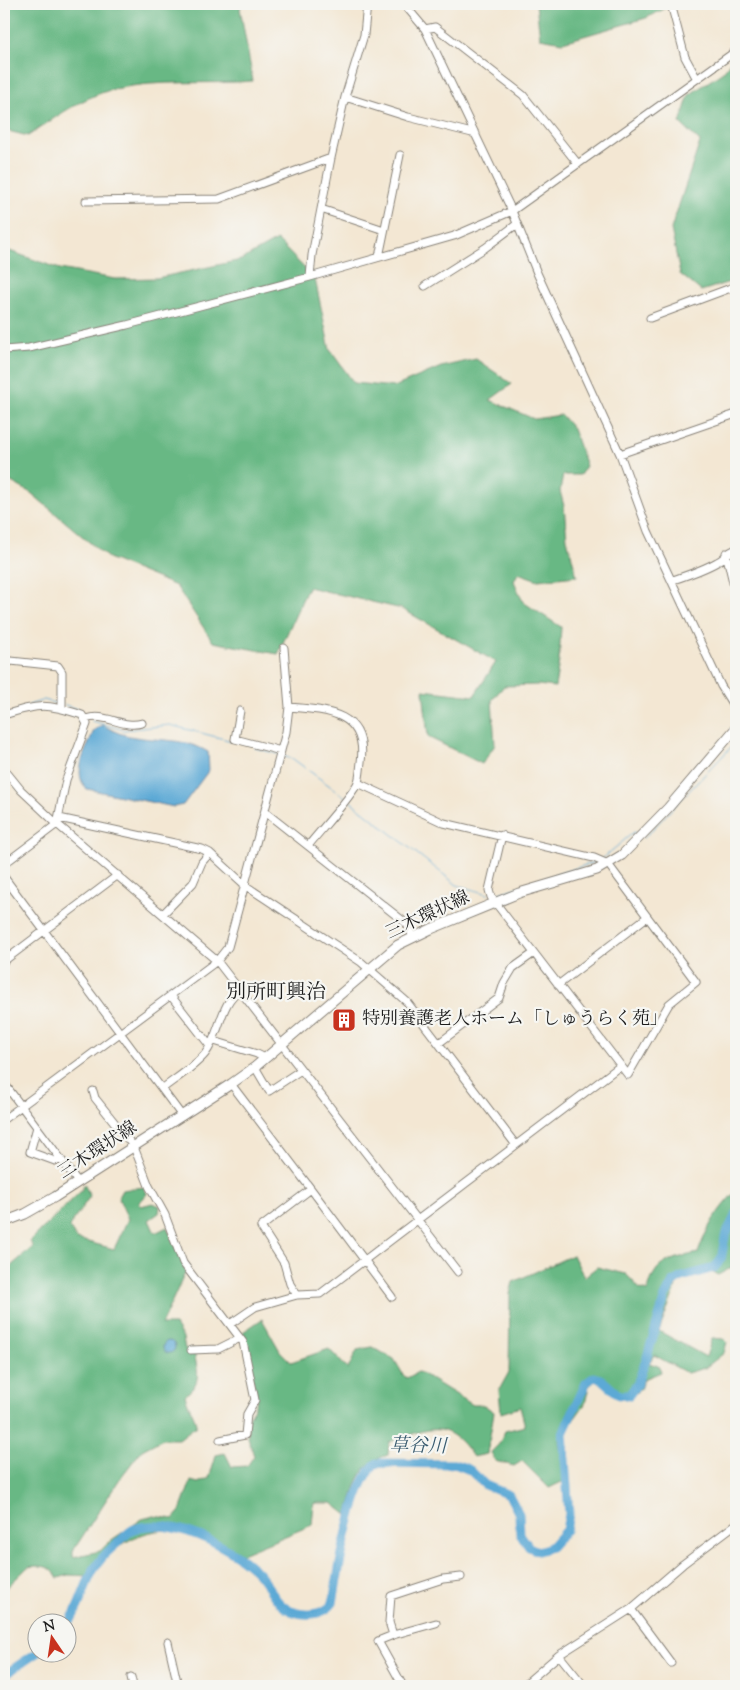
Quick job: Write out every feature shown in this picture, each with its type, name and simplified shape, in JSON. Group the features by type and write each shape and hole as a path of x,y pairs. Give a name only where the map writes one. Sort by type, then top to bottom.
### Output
{"main road":[{"name":"三木環状線","path":"4,1222 40,1207 231,1084 255,1067 398,945 413,937 519,894 584,876 608,864 638,841 736,728"}],"street":[{"path":"310,277 331,158 345,97 364,34 367,4"},
{"path":"404,4 425,29 476,134 620,454 648,531 668,575 673,580 721,686 736,710"},
{"path":"671,4 685,57 697,78"},
{"path":"425,29 435,27 523,95 578,164"},
{"path":"4,350 29,348 127,325 310,277 454,236 512,211 736,51"},
{"path":"345,97 408,117 476,134"},
{"path":"379,257 400,155"},
{"path":"86,201 219,198 331,158"},
{"path":"321,209 384,230"},
{"path":"424,286 485,248 517,224"},
{"path":"650,318 736,286"},
{"path":"620,454 736,414"},
{"path":"673,580 720,561 726,553 736,549"},
{"path":"726,553 736,595"},
{"path":"4,1120 217,961 228,947 281,751 289,706 284,648"},
{"path":"4,666 11,660 58,666 62,672 62,708"},
{"path":"4,715 38,705 62,708 82,714 88,724 66,780 58,821 4,864"},
{"path":"289,706 326,710 346,718 359,732 362,752 358,783 308,846"},
{"path":"240,711 235,739 281,751"},
{"path":"86,720 94,716 134,725 142,723"},
{"path":"4,770 21,790 217,961 458,1272"},
{"path":"358,783 444,823 502,835 594,858 608,864 696,982 668,1004 628,1075 534,954 496,903 489,890 502,835"},
{"path":"265,812 407,924 413,937"},
{"path":"58,821 202,849 210,853 246,886 361,962 367,970 407,1002 516,1145"},
{"path":"163,914 193,883 202,862 210,853"},
{"path":"4,961 118,876"},
{"path":"4,877 182,1116"},
{"path":"558,985 648,917"},
{"path":"439,1043 499,998 513,968 534,954"},
{"path":"162,1089 198,1060 212,1044 231,995 240,990"},
{"path":"171,996 212,1044 265,1058"},
{"path":"230,1324 256,1307 297,1295 320,1294 620,1066"},
{"path":"255,1067 269,1091 301,1070"},
{"path":"4,1082 78,1182"},
{"path":"231,1084 392,1297"},
{"path":"93,1091 96,1098 134,1147 149,1186 166,1215 183,1263 243,1342 255,1400 248,1414 244,1435 220,1440"},
{"path":"37,1127 30,1152 54,1161 61,1159"},
{"path":"297,1295 290,1284 284,1263 261,1227 311,1189"},
{"path":"191,1350 218,1349 240,1338"},
{"path":"523,1686 559,1655 631,1610 690,1559 735,1527"},
{"path":"393,1635 389,1622 391,1596 443,1579 461,1577"},
{"path":"631,1610 671,1663"},
{"path":"403,1686 378,1645 378,1641 436,1623"},
{"path":"168,1642 178,1686"},
{"path":"559,1655 584,1686"},
{"path":"132,1677 133,1686"}],"green space":[{"path":"4,4 244,4 240,8 253,81 166,83 115,89 81,102 28,136 4,130"},
{"path":"536,4 674,4 646,18 563,42 540,38"},
{"path":"736,54 736,280 701,291 680,274 671,229 700,142 680,123 689,95 723,72"},
{"path":"277,240 315,279 330,350 354,383 394,387 441,367 476,359 512,384 490,400 534,419 561,415 573,429 586,466 580,475 563,475 560,491 564,506 567,539 577,576 538,580 518,573 514,581 523,602 561,627 555,687 538,685 504,686 492,700 495,745 482,764 428,737 423,690 474,696 496,662 402,609 308,587 278,654 213,642 176,586 108,558 31,493 4,478 4,249 60,269 115,279 157,278 241,260"},
{"path":"84,1184 90,1196 69,1227 77,1239 114,1249 128,1219 118,1197 122,1190 144,1187 147,1194 139,1203 141,1206 153,1203 160,1206 159,1213 149,1220 155,1233 167,1227 186,1271 161,1325 175,1325 183,1338 185,1349 194,1349 197,1380 191,1390 185,1395 196,1426 179,1439 163,1439 142,1450 121,1477 73,1551 73,1557 100,1551 110,1541 142,1519 154,1516 173,1519 180,1511 191,1481 198,1483 209,1478 216,1455 225,1453 232,1467 247,1466 254,1456 248,1437 248,1421 257,1400 243,1332 262,1319 280,1351 291,1362 329,1349 348,1369 357,1350 372,1347 394,1359 407,1378 418,1372 421,1373 473,1405 484,1405 494,1412 487,1454 473,1457 463,1444 445,1431 426,1430 415,1433 389,1442 388,1455 370,1464 364,1470 359,1478 347,1515 332,1503 314,1503 312,1525 242,1554 203,1535 186,1531 155,1531 140,1535 126,1542 103,1562 93,1576 69,1575 58,1578 49,1568 28,1567 4,1590 4,1272 33,1247 30,1241 81,1191"},
{"path":"736,1191 736,1269 733,1267 718,1275 703,1268 681,1274 659,1331 706,1357 712,1338 724,1339 727,1342 724,1353 705,1368 687,1373 654,1355 649,1363 658,1366 661,1372 644,1379 640,1389 631,1397 617,1390 601,1376 589,1386 585,1404 559,1440 564,1481 549,1488 522,1461 514,1466 495,1461 491,1452 499,1444 505,1431 525,1426 520,1407 501,1413 499,1390 509,1372 510,1294 513,1282 573,1255 584,1277 597,1267 626,1274 640,1289 647,1291 656,1270 666,1262 698,1253 713,1219"}],"water":[{"path":"103,725 125,735 177,741 198,747 208,752 209,770 183,805 174,807 87,789 82,783 80,768 94,730"},
{"path":"169,1341 175,1347 169,1353 163,1347"}],"waterway":[{"path":"29,705 44,700 58,704"},
{"path":"65,705 80,710"},
{"path":"92,721 124,730 170,725 232,741"},
{"path":"644,838 736,742"},
{"path":"255,748 278,754"},
{"path":"282,756 293,759 345,797"},
{"path":"350,801 457,885 488,894"},
{"path":"603,858 634,832 637,834"},
{"path":"494,895 595,862"},
{"name":"草谷川","path":"75,1612 88,1580 101,1559 130,1531 149,1526 182,1530 215,1543 245,1561 256,1571 275,1598 285,1607 302,1614 319,1613 333,1603 343,1550 354,1507 368,1473 377,1463 455,1464 470,1470 485,1485 509,1495 519,1514 520,1534 529,1547 538,1551 551,1547 566,1530 569,1514 563,1433 586,1383 594,1377 601,1379 619,1395 629,1395 637,1384 665,1297 673,1282 682,1277 714,1268 721,1260 725,1237 736,1214"},
{"name":"草谷川","path":"4,1675 28,1659"}],"place":[{"name":"特別養護老人ホーム「しゅうらく苑」","path":"344,1020"}],"district":[{"name":"別所町興治","path":"276,993"}]}
